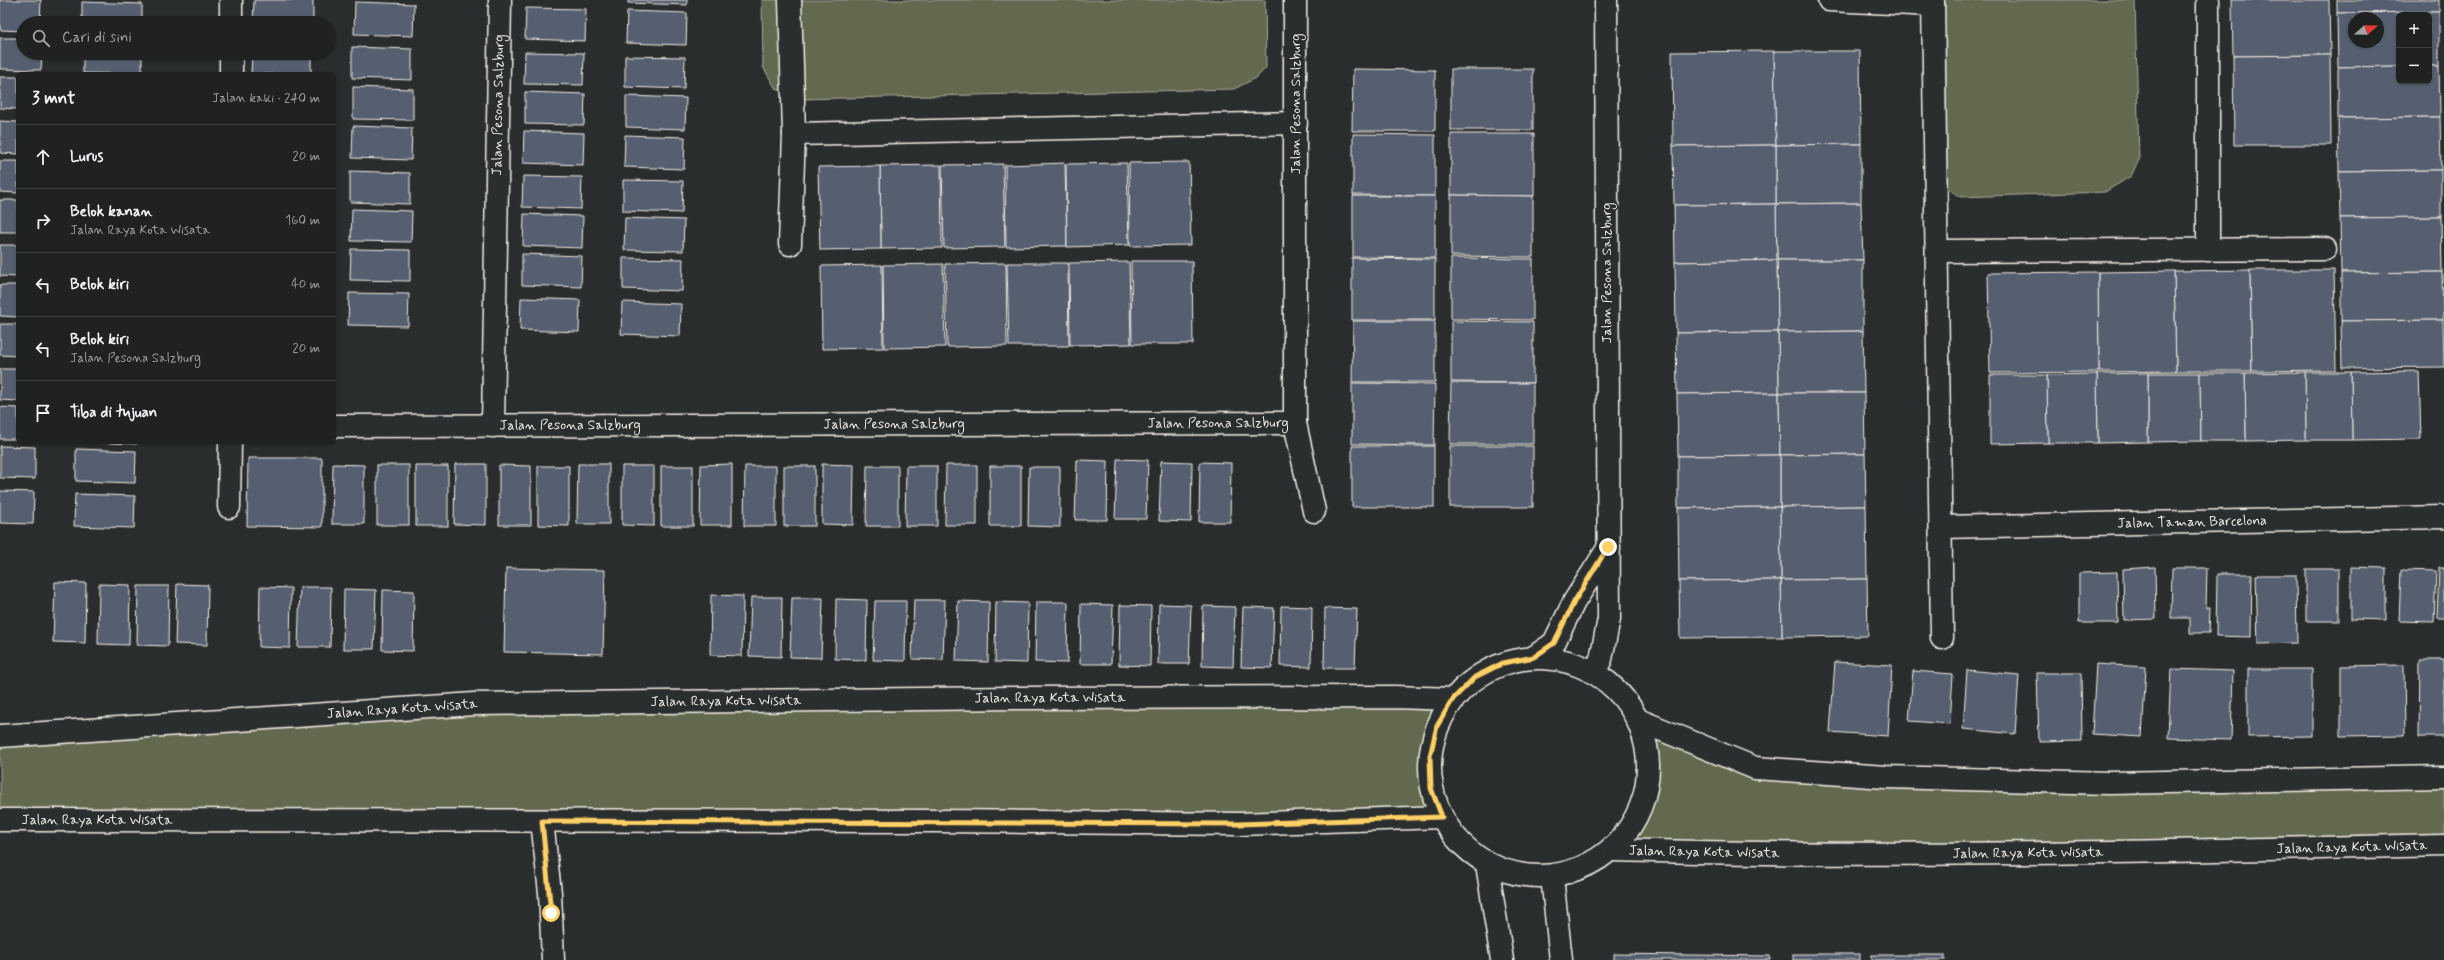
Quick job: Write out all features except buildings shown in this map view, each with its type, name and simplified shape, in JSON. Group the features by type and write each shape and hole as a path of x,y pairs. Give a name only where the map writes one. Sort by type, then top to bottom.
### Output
{"street":[{"path":"231,0 231,16"},
{"name":"Jalan Pesona Salzburg","path":"493,426 500,0"},
{"path":"790,0 794,134 790,244"},
{"name":"Jalan Pesona Salzburg","path":"1296,0 1295,423 1314,511"},
{"name":"Jalan Pesona Salzburg","path":"1594,672 1602,659 1609,619 1606,0"},
{"path":"1829,0 1933,2 1938,251 1942,638"},
{"path":"2208,0 2208,250"},
{"path":"231,60 231,72"},
{"path":"794,134 1296,123"},
{"path":"1938,251 2325,249"},
{"name":"Jalan Pesona Salzburg","path":"336,426 1295,423"},
{"path":"229,507 230,444"},
{"name":"Jalan Taman Barcelona","path":"1941,527 2444,517"},
{"path":"1534,657 1554,643 1574,602 1608,547"},
{"path":"1534,657 1565,660 1594,672 1620,693 1638,720 1648,754 1647,790 1634,823 1612,850 1584,868 1552,877 1519,875 1488,864 1461,844 1442,817 1431,788 1430,756 1437,726 1453,699 1475,677 1503,663 1534,657"},
{"name":"Jalan Raya Kota Wisata","path":"0,736 474,704 1015,698 1394,697 1453,699"},
{"path":"1638,720 1755,768 1886,778 2109,784 2444,777"},
{"name":"Jalan Raya Kota Wisata","path":"0,820 1238,824 1442,817"},
{"path":"542,821 550,893 553,960"},
{"name":"Jalan Raya Kota Wisata","path":"1612,850 1780,855 2077,854 2444,845"},
{"path":"1488,864 1502,960"},
{"path":"1552,877 1561,960"}],"green space":[{"path":"762,0 1265,0 1266,68 1256,78 1234,89 801,99 776,89 763,67"},
{"path":"1924,0 2135,0 2139,160 2131,176 2105,192 1960,197 1943,185"},
{"path":"1453,699 1437,730 1431,756 1430,770 1432,784 1442,817 0,820 0,736 474,704"},
{"path":"1638,720 1755,768 2444,778 2444,845 1612,850 1634,823 1647,790 1648,754"}],"route":[{"path":"551,913 542,821 935,821 1238,824 1442,817 1431,788 1430,756 1437,726 1453,699 1475,677 1503,663 1534,657 1554,643 1574,602 1608,547"}]}
